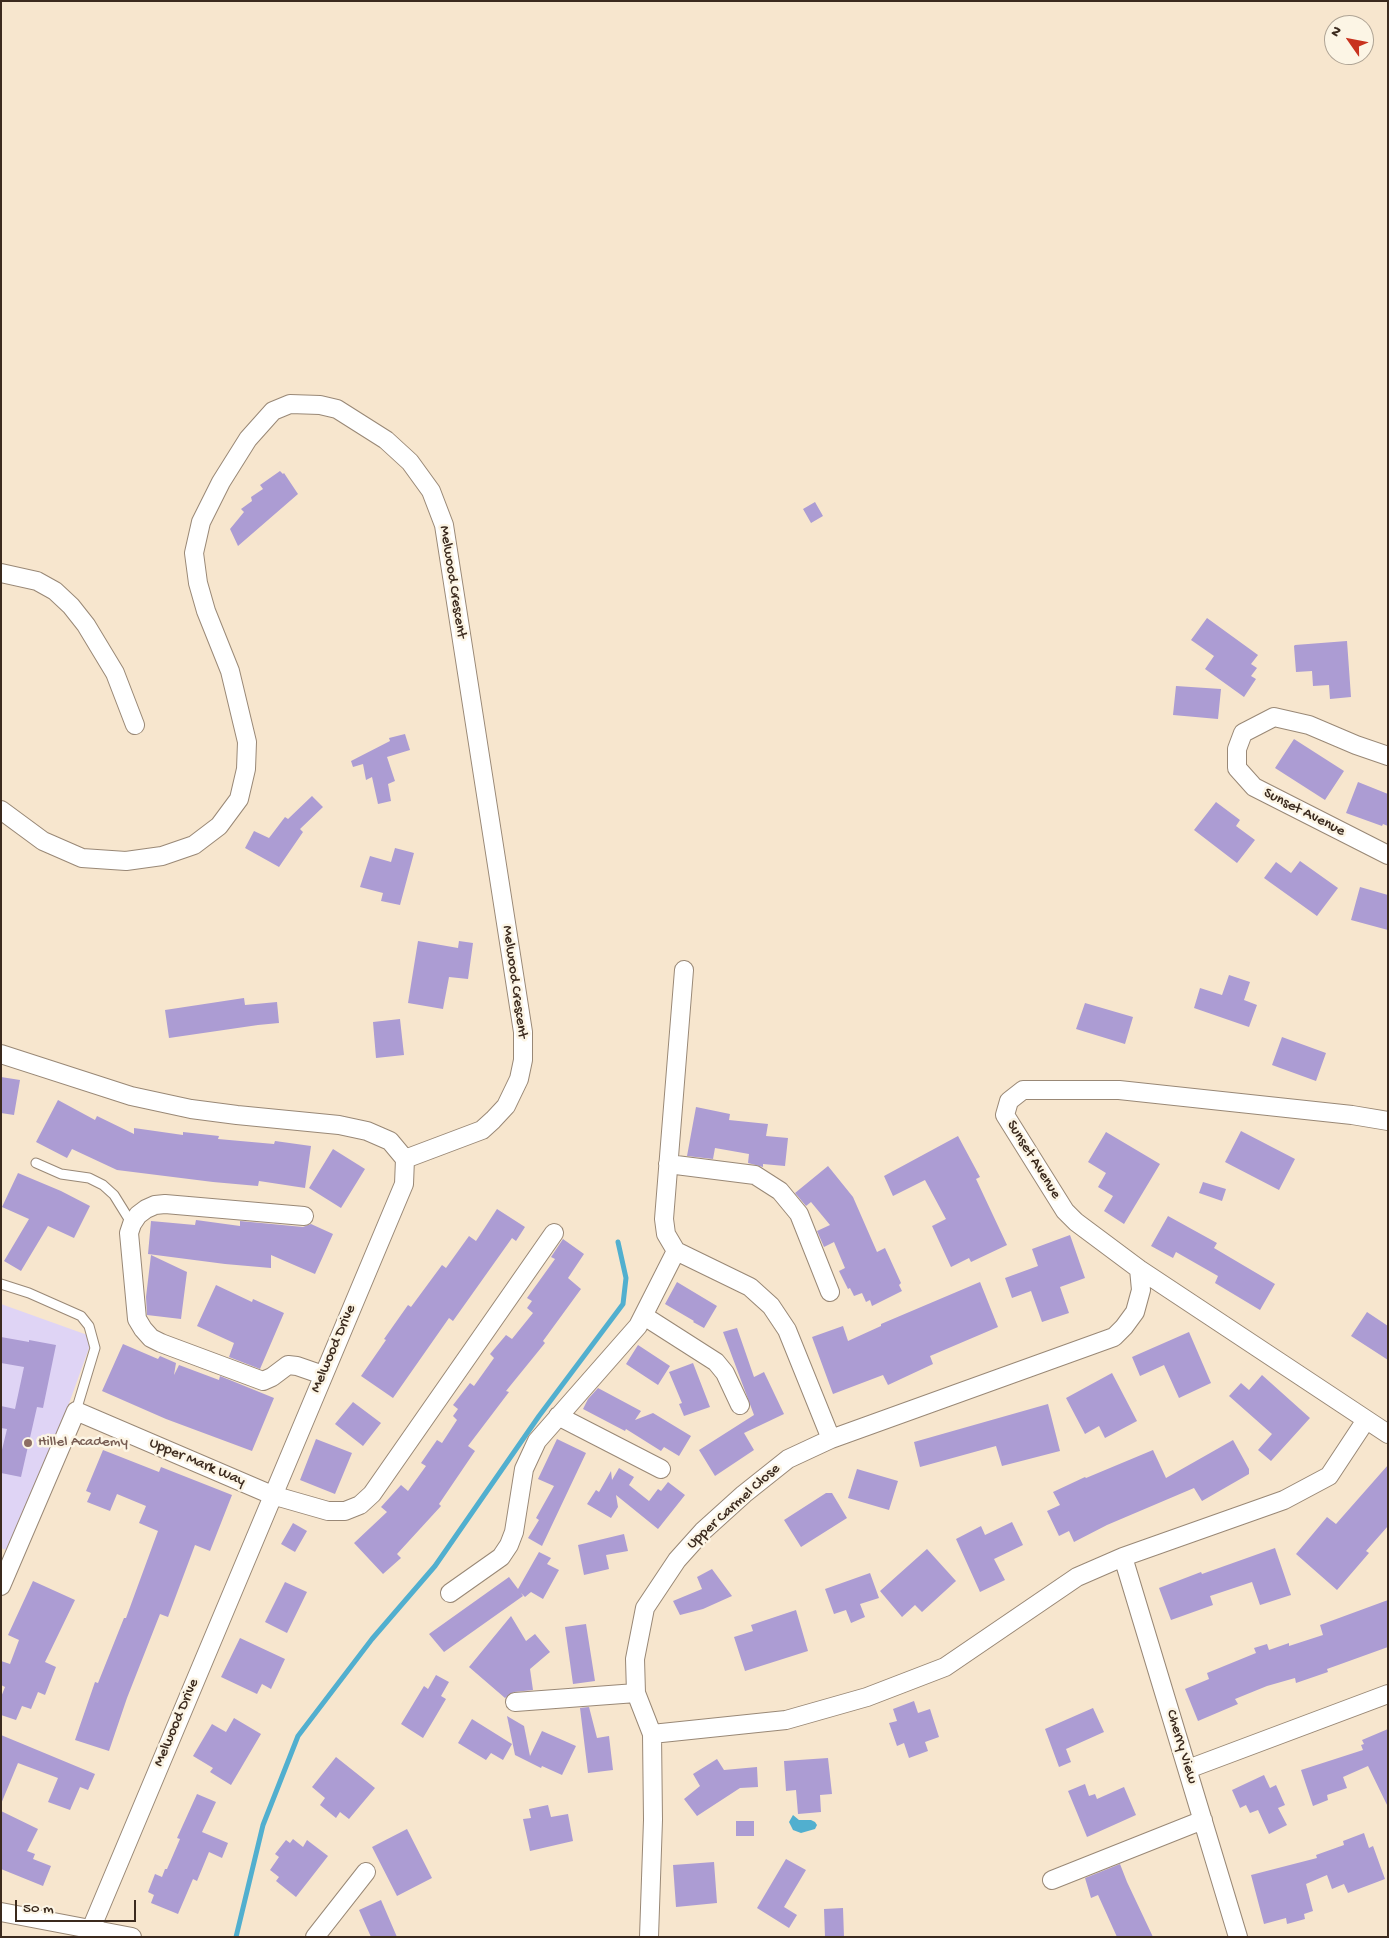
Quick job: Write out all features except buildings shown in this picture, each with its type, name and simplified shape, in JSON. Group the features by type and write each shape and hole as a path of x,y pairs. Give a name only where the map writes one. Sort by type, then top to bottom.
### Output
{"street":[{"name":"Melwood Crescent","path":"1,810 43,841 82,858 126,861 162,856 194,844 219,826 239,799 246,769 247,742 230,671 206,611 198,583 194,553 200,522 225,474 248,439 273,411 290,404 320,405 337,409 386,440 410,462 431,491 444,525 522,1032 523,1051 519,1079 506,1106 494,1120 482,1130 405,1159"},
{"path":"1,573 37,581 55,591 72,606 86,625 115,673 135,725"},
{"name":"Sunset Avenue","path":"1388,756 1356,746 1309,725 1274,717 1243,733 1236,749 1237,768 1254,787 1388,855"},
{"path":"684,970 664,1219 666,1234 676,1251 750,1287 771,1306 787,1330 831,1439"},
{"path":"1,1054 131,1096 191,1109 237,1116 340,1125 367,1131 390,1140 405,1159"},
{"name":"Sunset Avenue","path":"1388,1121 1352,1115 1119,1090 1023,1090 1009,1101 1005,1114 1065,1211 1076,1222 1139,1269 1388,1434"},
{"name":"Melwood Drive","path":"91,1929 322,1375 404,1184 405,1159"},
{"path":"668,1164 755,1175 780,1191 799,1214 830,1292"},
{"path":"304,1216 165,1204 155,1205 146,1209 138,1215 129,1233 137,1319 151,1338 263,1381 288,1365 297,1366 322,1375"},
{"name":"Upper Mark Way","path":"76,1411 272,1495 328,1511 345,1511 360,1505 372,1494 554,1233"},
{"path":"450,1592 501,1557 509,1545 514,1532 524,1469 537,1441 638,1326 676,1251"},
{"name":"Upper Carmel Close","path":"650,1937 653,1820 652,1734 636,1693 635,1659 645,1608 677,1560 703,1531 744,1494 788,1460 831,1439 1114,1337 1135,1312 1141,1290 1139,1269"},
{"path":"644,1316 716,1362 725,1373 740,1405"},
{"path":"1,1586 76,1411"},
{"path":"558,1416 661,1469"},
{"path":"652,1734 786,1720 867,1697 945,1668 1077,1577 1123,1557 1284,1500 1329,1476 1366,1420"},
{"name":"Cherry View","path":"1123,1557 1238,1937"},
{"path":"515,1702 636,1693"},
{"path":"1188,1769 1388,1694"},
{"path":"1052,1880 1203,1820"},
{"path":"315,1937 366,1872"},
{"path":"1,1912 132,1937"}],"lane":[{"path":"36,1163 61,1174 90,1178 103,1185 114,1195 132,1224"},
{"path":"1,1284 29,1292 81,1316 89,1326 95,1348 76,1411"}],"shaded area":[{"name":"Hillel Academy","path":"1,1304 93,1337 15,1553 1,1548"}],"water":[{"path":"793,1815 799,1820 815,1822 817,1825 815,1829 801,1833 793,1830 789,1822"}],"waterway":[{"path":"236,1937 263,1825 298,1736 372,1639 435,1566 539,1416 623,1304 626,1278 618,1242"}],"place":[{"name":"Hillel Academy","path":"28,1443"}]}
